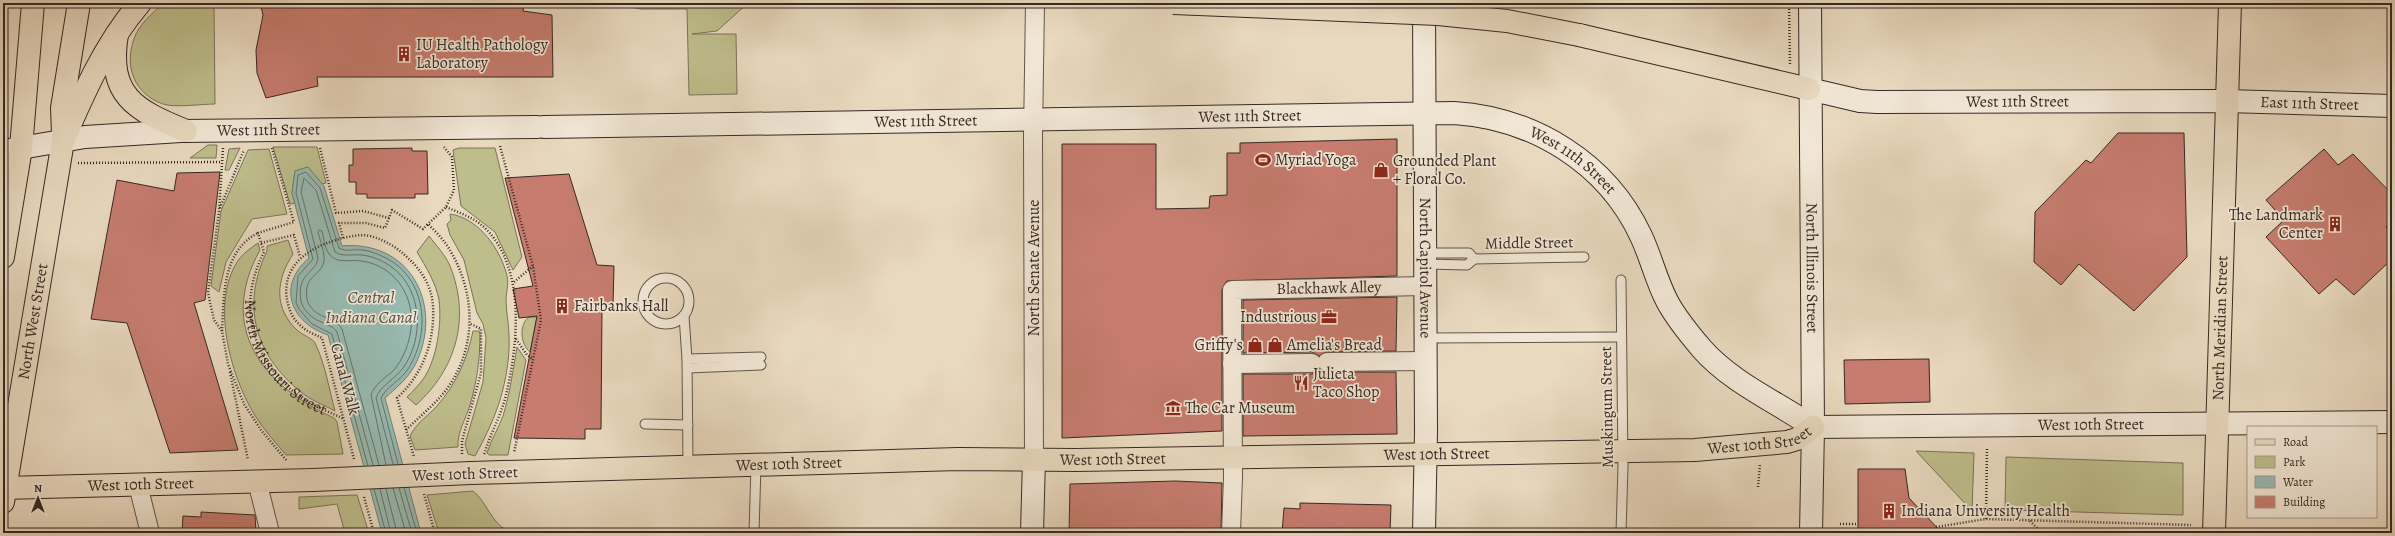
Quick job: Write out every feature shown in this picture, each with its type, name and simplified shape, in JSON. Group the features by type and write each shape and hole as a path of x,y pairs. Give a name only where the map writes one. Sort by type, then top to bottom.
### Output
{"main road":[{"path":"3,257 12,150 33,3"},
{"path":"63,141 62,108 79,3"},
{"path":"63,141 86,87 118,31 140,3"},
{"path":"1173,3 1438,14 1507,21 1579,35 1810,89"},
{"name":"North Capitol Avenue","path":"1424,3 1426,338 1424,533"},
{"name":"North Illinois Street","path":"1810,3 1813,427 1811,533"},
{"name":"North Meridian Street","path":"2214,533 2230,3"},
{"path":"118,31 114,51 118,82 124,94 135,107 156,119 186,131"},
{"name":"West 11th Street","path":"1810,89 1842,97 1877,102 2226,101"},
{"name":"East 11th Street","path":"2226,101 2392,106"},
{"name":"West 11th Street","path":"12,150 85,137 186,131 1424,114 1474,115 1506,122 1544,136 1578,158 1612,190 1634,222 1667,300 1703,350 1733,376 1813,427"},
{"name":"North West Street","path":"4,493 63,141"},
{"name":"West 10th Street","path":"4,493 138,485 313,480 469,468 688,466 995,458 1233,457 1695,450 1777,444 1797,439 1813,427 2392,422"},
{"name":"North Senate Avenue","path":"1032,533 1034,459"}],"street":[{"name":"North Senate Avenue","path":"1034,459 1034,119 1036,3"},
{"name":"Blackhawk Alley","path":"1232,364 1232,290 1425,286"},
{"path":"1231,533 1233,457 1232,364 1426,361"},
{"path":"257,481 270,533"},
{"path":"138,485 150,533"}],"lane":[{"name":"Middle Street","path":"1425,259 1469,253 1474,259 1584,257"},
{"path":"684,316 671,324 655,322 644,310 643,297 646,289 658,279 672,278 679,282 689,295 690,303 684,316 687,364 688,466"},
{"name":"Muskingum Street","path":"1621,280 1621,533"},
{"path":"1426,338 1621,336"},
{"path":"687,364 761,361"},
{"path":"645,424 688,425"},
{"path":"754,533 756,464"}],"path":[{"path":"500,143 533,266 541,320 512,461"},
{"path":"343,238 339,223 366,223 385,228 392,210 423,229 446,207 454,190 452,157 442,144"},
{"path":"248,460 222,331 225,282 234,257 245,240 258,233 294,222 271,146 279,145"},
{"path":"327,145 319,145 336,213 362,211 389,218"},
{"path":"222,331 214,320 208,293 219,211 221,162 224,146"},
{"path":"219,211 246,146"},
{"path":"78,163 221,162"},
{"path":"446,207 468,216 485,228 504,258 513,282 516,338 506,395 498,421 488,441 481,462 469,468 462,454 462,442 477,392 483,352 481,329 471,324"},
{"path":"406,430 449,386 461,363 471,324 467,289 458,264 447,246 428,224"},
{"name":"North Missouri Street","path":"258,233 264,252 256,267 251,288 249,308 252,332 262,354 278,376 301,397 344,419"},
{"path":"261,243 294,235 300,257"},
{"name":"Canal Walk","path":"356,465 322,338 298,324 288,306 286,294 289,275 300,257 330,241 352,236 369,236 389,244 417,265 431,291 434,312 431,342 419,371 397,398 415,462"},
{"path":"513,282 533,266"},
{"path":"516,338 527,355 534,359"},
{"path":"228,364 244,404 261,430 290,464 289,481"},
{"path":"1986,519 1988,447"},
{"path":"1758,487 1760,460"},
{"path":"423,491 435,533"},
{"path":"363,493 374,533"},
{"path":"1936,527 1986,519 2191,525"},
{"path":"2030,520 2042,533"},
{"path":"1840,524 1858,524"}],"green space":[{"path":"163,3 214,3 215,104 181,106 163,104 153,99 138,86 131,69 130,59 134,39 146,20"},
{"path":"616,3 748,3 717,31 692,34 736,34 737,94 689,95 687,9 640,9"},
{"path":"208,145 217,145 216,158 190,158"},
{"path":"273,147 317,147 326,183 322,184 308,167 295,171 292,193 295,203 290,204"},
{"path":"240,148 229,170 225,170 229,149"},
{"path":"459,148 495,148 522,257 513,270 495,232 461,206 453,150"},
{"path":"269,149 287,214 252,219 226,262 219,292 211,286 221,211 248,150"},
{"path":"450,214 461,217 470,222 487,237 500,256 508,279 506,309 509,344 506,376 495,414 475,456 468,454 465,444 483,382 486,338 483,324 477,313 464,260 450,235 447,224 451,220"},
{"path":"429,236 450,266 456,285 459,305 459,323 456,342 450,359 430,391 416,405 407,397 422,381 432,361 438,340 440,320 439,300 436,287 417,252"},
{"path":"288,240 293,254 283,274 280,294 281,303 284,313 290,322 298,331 315,343 324,368 335,411 305,395 285,377 272,362 263,345 257,328 254,309 255,290 259,271 267,251 267,246"},
{"path":"258,243 260,250 248,278 243,305 246,329 254,351 268,371 286,389 308,405 334,418 337,422 343,454 286,455 258,420 245,398 231,359 227,339 225,298 229,279 237,262 244,254"},
{"path":"529,317 537,317 530,352 524,344 522,334 524,324"},
{"path":"473,331 479,331 480,334 478,370 470,405 459,436 458,447 415,450 410,436 419,423 437,406 450,389 468,352"},
{"path":"517,347 526,360 508,455 489,455 487,453 503,416"},
{"path":"1916,451 1974,453 1972,511"},
{"path":"2006,457 2183,463 2183,515 2005,510"},
{"path":"473,491 497,523 508,531 508,533 439,533 427,495"},
{"path":"357,495 369,533 345,533 337,504 299,509 299,497"}],"water":[{"name":"Central Indiana Canal","path":"308,167 324,186 342,246 366,247 386,253 402,264 414,280 422,298 426,318 424,339 417,361 407,377 385,398 421,533 382,533 328,335 305,322 297,313 292,302 291,292 293,280 299,269 309,258 292,193 295,171"}],"building":[{"name":"IU Health Pathology Laboratory","path":"260,3 524,3 523,11 552,15 553,77 317,77 318,86 266,98 257,73 256,50 263,15"},
{"path":"2118,133 2184,133 2187,257 2134,311 2079,264 2061,285 2034,262 2035,212 2086,160 2091,163"},
{"path":"1397,139 1397,276 1227,281 1222,290 1222,431 1062,438 1062,144 1156,144 1156,209 1209,208 1210,196 1227,195 1227,153 1240,153 1240,143"},
{"path":"412,148 412,151 427,151 428,194 415,194 415,198 367,198 367,194 356,194 356,182 349,182 349,165 353,165 353,149"},
{"name":"The Landmark Center","path":"2324,149 2338,165 2353,154 2392,194 2392,221 2386,227 2392,233 2392,259 2354,295 2336,279 2319,294 2266,237 2284,220 2266,200"},
{"path":"220,172 205,300 194,303 238,450 170,453 127,323 91,319 117,180 174,191 177,173"},
{"name":"Fairbanks Hall","path":"569,174 597,265 614,266 613,305 602,307 601,429 585,429 585,439 514,438 537,316 519,318 513,289 533,286 505,178"},
{"path":"1397,297 1396,351 1327,352 1319,356 1312,352 1243,353 1243,300"},
{"path":"1929,359 1930,402 1845,404 1844,360"},
{"path":"1320,369 1327,372 1396,372 1397,434 1243,436 1243,374 1312,374"},
{"name":"Indiana University Health","path":"1858,469 1905,469 1909,498 1942,533 1858,533"},
{"path":"1175,481 1222,483 1221,533 1069,533 1070,484"},
{"path":"1300,503 1391,505 1390,533 1282,533 1284,508 1300,509"},
{"path":"201,512 255,515 256,533 182,533 183,516 201,517"}],"place":[{"name":"IU Health Pathology Laboratory","path":"404,54"},
{"name":"Myriad Yoga","path":"1263,160"},
{"name":"Grounded Plant + Floral Co.","path":"1381,170"},
{"name":"The Landmark Center","path":"2335,224"},
{"name":"Fairbanks Hall","path":"562,306"},
{"name":"Industrious","path":"1329,317"},
{"name":"Griffy's","path":"1255,345"},
{"name":"Amelia's Bread","path":"1275,345"},
{"name":"Julieta Taco Shop","path":"1301,383"},
{"name":"The Car Museum","path":"1173,408"},
{"name":"Indiana University Health","path":"1889,511"}]}
